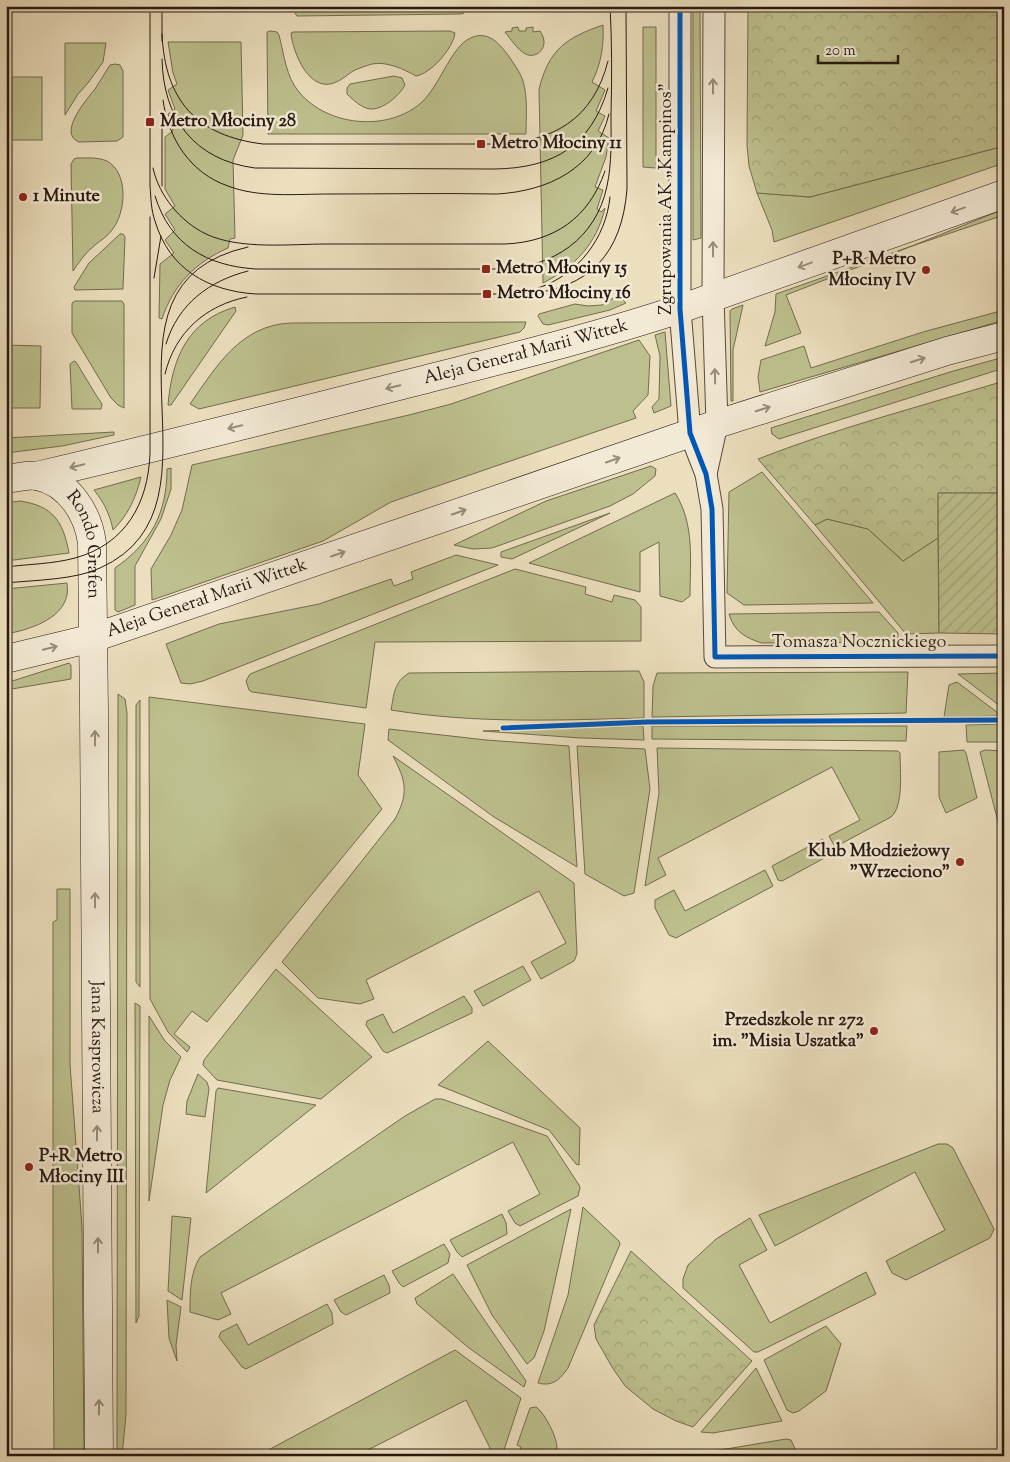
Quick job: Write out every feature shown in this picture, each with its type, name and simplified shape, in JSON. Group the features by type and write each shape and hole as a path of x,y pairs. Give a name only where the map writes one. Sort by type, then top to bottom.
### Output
{"main road":[{"name":"Aleja Generał Marii Wittek","path":"36,476 181,442 521,355 680,309 1004,194"},
{"name":"Aleja Generał Marii Wittek","path":"93,638 717,424 946,351 1004,336"},
{"name":"Rondo Grafen","path":"6,479 36,476 53,482 68,492 77,503 89,528 92,551 93,638"},
{"path":"6,659 93,638"},
{"name":"Jana Kasprowicza","path":"93,638 100,1456"}],"street":[{"name":"Zgrupowania AK „Kampinos”","path":"680,6 680,309 690,433 706,474 712,509 715,657"},
{"name":"Zgrupowania AK „Kampinos”","path":"706,474 717,424 713,297 714,6"},
{"name":"Tomasza Nocznickiego","path":"715,657 1004,656"}],"green space":[{"path":"305,6 464,6 464,13 297,16 295,13"},
{"path":"693,6 700,6 701,238 693,240"},
{"path":"748,6 1004,6 1004,146 810,197 757,193 749,166 747,145"},
{"path":"603,25 601,55 592,82 605,90 596,111 605,116 598,131 609,138 606,157 595,187 603,190 597,209 601,212 605,208 596,232 583,253 555,277 543,283 539,89 548,64 560,47 578,35"},
{"path":"518,27 519,31 526,31 526,28 533,27 533,32 540,31 544,42 540,52 534,55 527,55 516,46 505,32 512,31 512,28"},
{"path":"643,27 656,27 656,168 643,167"},
{"path":"450,31 455,33 450,46 435,65 422,74 416,76 395,66 377,63 353,71 337,82 325,84 317,82 304,69 295,51 291,33 293,32"},
{"path":"267,32 277,32 279,35 288,72 299,92 311,104 326,113 359,121 393,118 408,112 428,95 461,45 475,37 488,37 503,49 522,78 526,100 526,134 268,134"},
{"path":"168,42 241,42 243,135 233,160 235,238 230,239 228,248 206,260 187,276 172,296 162,319 159,318 160,264 174,253 165,240 175,230 165,214 175,206 165,189 165,137 173,131 168,114 175,109 168,90 177,84 173,73"},
{"path":"65,43 106,43 103,62 78,94 65,115"},
{"path":"110,65 120,65 123,71 123,137 117,141 79,142 73,138 72,124"},
{"path":"394,76 402,78 405,85 395,98 375,109 367,108 347,94 347,88 350,84"},
{"path":"12,77 42,77 42,140 12,140"},
{"path":"1004,146 1004,163 774,242 772,230 757,193 810,197"},
{"path":"77,158 96,158 107,161 119,174 123,194 117,223 106,237 89,251 73,271 71,164"},
{"path":"1004,209 1004,215 912,246"},
{"path":"120,234 123,234 125,237 123,289 75,290 74,287 89,263"},
{"path":"912,246 786,295 801,333 765,346 775,312 776,294"},
{"path":"615,297 620,297 626,303 610,310 548,325 543,324 538,316 539,314 575,304 588,306 602,305"},
{"path":"75,301 122,301 124,304 124,408 111,398 72,333 72,303"},
{"path":"743,305 733,350 733,401 731,401 730,311"},
{"path":"235,307 236,311 171,405 168,405 173,372 185,344 205,322 219,313"},
{"path":"1004,310 1004,320 760,392 758,377 761,360 804,346 811,368 923,332"},
{"path":"526,322 520,332 199,409 190,404 231,350 257,331 273,326 291,323"},
{"path":"665,332 671,406 654,413 652,407 659,399 660,356 655,335"},
{"path":"639,340 650,356 648,395 633,411 636,418 391,502 323,541 152,600 151,569 171,535 182,510 192,465 451,404"},
{"path":"6,345 41,346 40,408 6,408"},
{"path":"1004,357 1004,368 779,439 772,434 771,428"},
{"path":"74,361 102,404 101,409 72,409 70,364"},
{"path":"1004,381 1004,493 938,493 938,538 903,561 868,529 827,519 815,525 758,459 849,427"},
{"path":"114,432 114,435 62,446 6,453 6,438"},
{"path":"651,466 656,469 655,476 633,494 610,506 492,548 473,549 454,545 546,501"},
{"path":"171,468 171,489 161,519 135,566 135,605 118,612 115,610 115,568 138,548 154,526 164,500 167,469"},
{"path":"762,472 873,603 744,605 727,593 729,492"},
{"path":"141,477 131,506 113,530 106,508 94,490"},
{"path":"675,493 686,517 691,556 690,596 682,602 660,596 659,542 640,552 640,592 529,563"},
{"path":"938,493 1004,493 1004,634 939,633"},
{"path":"20,501 41,507 55,517 67,542 69,553 6,561 6,503"},
{"path":"610,513 512,559 501,557 501,552"},
{"path":"827,519 868,529 903,561 938,538 939,633 906,634 815,525"},
{"path":"456,555 498,565 203,681 190,684 181,683 166,644 219,624 319,604 391,579 394,586 413,579 411,572"},
{"path":"515,569 586,587 585,594 612,602 614,595 635,600 641,607 641,641 375,642 366,708 252,692 249,690 246,681 250,674"},
{"path":"67,583 67,594 64,604 51,617 24,630 6,634 6,589"},
{"path":"879,612 898,633 898,642 762,643 750,639 741,633 734,625 729,614"},
{"path":"69,663 71,665 71,679 6,690 6,683"},
{"path":"639,671 644,682 644,718 486,719 391,710 398,684 409,673"},
{"path":"908,672 906,713 652,717 653,686 657,673"},
{"path":"1004,673 1004,709 958,674"},
{"path":"957,682 1002,716 944,717 949,685"},
{"path":"118,694 125,699 127,713 126,1415 122,1456 117,1456"},
{"path":"149,697 365,724 358,775 382,809 207,1022 192,1011 174,1034 190,1047 187,1052 168,1032 150,999"},
{"path":"140,700 140,987 136,982 136,705"},
{"path":"1004,724 1004,742 967,742 966,725"},
{"path":"643,726 644,740 581,738 483,731"},
{"path":"652,726 907,726 906,741 652,739"},
{"path":"389,729 486,740 569,746 577,867 494,817 388,740"},
{"path":"577,746 645,749 650,789 634,893 624,896 585,874"},
{"path":"657,748 898,751 900,753 900,796 895,812 891,817 835,847 829,836 860,820 832,767 658,858 666,875 645,886 659,793"},
{"path":"964,750 977,798 946,813 939,797 939,752"},
{"path":"985,750 1004,751 1004,845 980,752"},
{"path":"393,756 574,883 577,954 574,961 541,979 531,962 566,943 539,891 366,980 374,999 360,1004 318,998 282,962 395,819 402,802 404,787 401,773"},
{"path":"823,839 830,855 782,881 778,880 772,866"},
{"path":"765,870 773,886 676,938 669,935 655,908 655,900 674,890 685,911"},
{"path":"57,889 70,889 70,1064 82,1227 84,1456 54,1456 53,922 57,920"},
{"path":"523,966 531,980 483,1006 474,991"},
{"path":"276,969 372,1057 321,1099 217,1080 203,1065 204,1060"},
{"path":"464,996 472,1008 472,1013 387,1053 383,1051 366,1025 367,1021 383,1014 393,1033"},
{"path":"135,1003 140,1006 139,1316 136,1323"},
{"path":"149,1016 165,1041 181,1057 170,1080 163,1105 149,1201"},
{"path":"488,1041 580,1128 579,1165 576,1164 549,1130 438,1085"},
{"path":"198,1074 207,1082 209,1089 205,1117 186,1114 187,1101"},
{"path":"218,1088 316,1105 206,1193 216,1091"},
{"path":"435,1099 442,1099 547,1136 579,1185 578,1196 520,1226 515,1223 508,1211 540,1194 513,1142 221,1293 231,1314 218,1320 190,1312 192,1276 200,1257 405,1116"},
{"path":"938,1144 947,1144 953,1148 994,1229 990,1238 906,1280 892,1273 886,1261 945,1230 915,1172 775,1246 759,1215"},
{"path":"583,1207 620,1244 568,1368 562,1376 552,1383 538,1383 568,1295"},
{"path":"571,1209 544,1331 534,1358 527,1364 492,1315 467,1265"},
{"path":"502,1214 506,1223 507,1234 462,1257 457,1252 450,1240"},
{"path":"172,1216 191,1218 182,1300 168,1291"},
{"path":"750,1218 767,1250 739,1265 770,1323 866,1272 876,1294 758,1352 754,1352 683,1288 683,1279 688,1265 716,1239"},
{"path":"444,1244 450,1254 448,1263 403,1287 399,1283 392,1271"},
{"path":"631,1251 752,1361 693,1427 676,1421 653,1409 625,1386 596,1339 594,1325"},
{"path":"453,1274 526,1381 524,1387 469,1348 417,1304 415,1298"},
{"path":"384,1275 389,1285 390,1293 346,1315 341,1312 334,1300"},
{"path":"167,1300 181,1307 176,1345 177,1361 169,1338"},
{"path":"327,1304 332,1313 333,1324 246,1369 242,1367 219,1337 221,1332 237,1324 248,1345"},
{"path":"826,1326 841,1344 826,1391 799,1411 793,1413 787,1410 764,1360"},
{"path":"455,1350 521,1398 502,1456 486,1456 492,1452 466,1400 356,1456 262,1456 272,1448"},
{"path":"756,1368 782,1421 713,1433 701,1432"},
{"path":"536,1407 550,1426 557,1448 553,1456 518,1456 521,1447 517,1445 530,1408"},
{"path":"786,1439 791,1440 797,1453 791,1456 684,1456"}],"tram line":[{"path":"150,6 150,186 152,208 161,238 180,264 193,274 222,288 256,294 525,294 548,291 568,284 585,275 598,264 610,249 624,212 627,189 626,6"},
{"path":"162,6 162,41"},
{"path":"155,196 170,228 181,240 206,258 238,267 256,269 502,269 538,263 555,256 570,247 593,221 607,186 611,141 612,60 610,6"},
{"path":"162,34 164,58 170,78 178,96 189,111 203,123 220,133 240,140 263,144 495,144 535,138 568,124 581,113 592,99 608,61"},
{"path":"162,59 168,100 186,133 199,146 215,156 255,168 495,169 516,168 535,164 567,150 580,139 601,108 608,88"},
{"path":"163,100 170,128 183,152 192,163 215,180 228,186 265,194 497,194 534,188 567,174 581,163 603,133 609,114"},
{"path":"162,116 162,186"},
{"path":"153,168 160,188 166,198 188,223 206,234 219,239 265,245 505,244 523,242 554,232 579,214 590,202 605,171"},
{"path":"538,288 566,274 588,253 603,227 610,197"},
{"path":"6,567 58,562 93,552 121,532 139,505 145,489 150,454 150,217"},
{"path":"154,278 161,236"},
{"path":"6,583 67,577 90,572 100,568 140,538 158,497 163,449 162,349 171,305 197,269 248,247"},
{"path":"166,344 178,317 197,296 220,281 248,271"},
{"path":"165,374 176,345 194,323 218,306 247,297"}],"cycle path":[{"path":"680,6 680,309 690,433 706,474 712,509 715,657 1004,656"},
{"path":"503,728 647,722 1004,720"}],"place":[{"name":"Metro Młociny 28","path":"150,122"},
{"name":"Metro Młociny 11","path":"481,144"},
{"name":"1 Minute","path":"23,197"},
{"name":"Metro Młociny 15","path":"486,269"},
{"name":"P+R Metro Młociny IV","path":"926,270"},
{"name":"Metro Młociny 16","path":"487,294"},
{"name":"Klub Młodzieżowy \"Wrzeciono\"","path":"960,862"},
{"name":"Przedszkole nr 272 im. \"Misia Uszatka\"","path":"874,1031"},
{"name":"P+R Metro Młociny III","path":"29,1167"}]}
